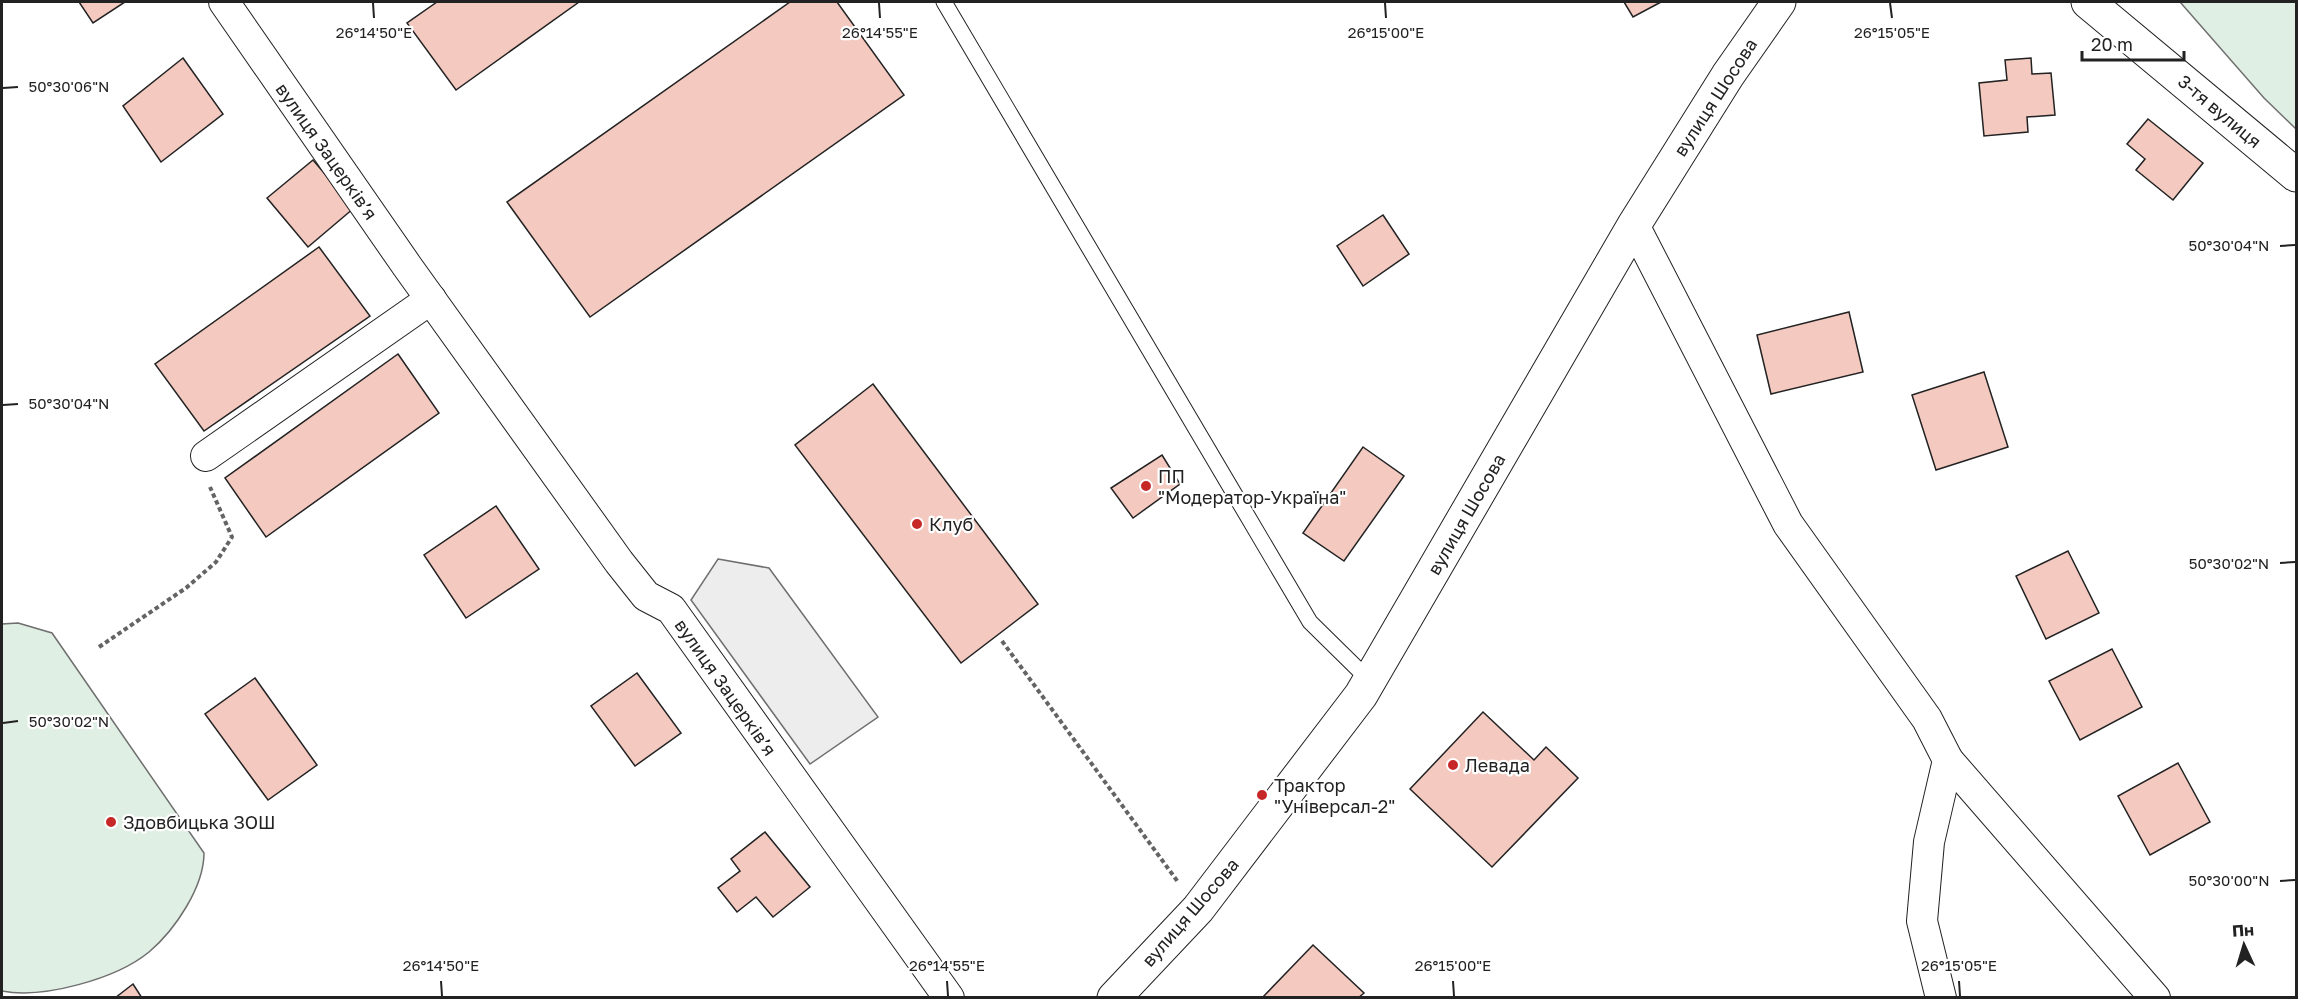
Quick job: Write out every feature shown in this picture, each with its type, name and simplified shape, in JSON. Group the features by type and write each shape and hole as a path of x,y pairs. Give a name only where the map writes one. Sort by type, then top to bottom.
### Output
{"main road":[{"name":"вулиця Шосова","path":"1114,998 1198,909 1329,739 1370,681 1634,225 1728,75 1779,2"},
{"name":"3-тя вулиця","path":"2088,2 2296,175"}],"street":[{"name":"вулиця Зацерківʼя","path":"224,2 431,299 619,562 646,596 670,609 949,998"},
{"path":"1634,225 1788,524 1927,719 1948,760 2156,998"},
{"path":"206,456 431,299"},
{"path":"1941,998 1922,921 1929,842 1948,760"}],"lane":[{"path":"944,2 1310,622 1370,681"}],"path":[{"path":"99,647 186,588 216,562 232,537 212,494 206,456"},
{"path":"1002,641 1198,909"}],"green space":[{"path":"2180,2 2296,2 2296,129 2264,98"},
{"name":"Здовбицька ЗОШ","path":"18,623 52,633 204,853 199,880 186,907 169,932 149,952 118,971 78,985 19,993 2,991 2,624"}],"shaded area":[{"path":"718,559 769,568 878,717 810,764 691,600"}],"building":[{"path":"79,2 125,2 93,23"},
{"path":"437,2 579,2 456,90 407,23"},
{"path":"790,2 837,2 904,95 590,317 507,202"},
{"path":"1624,2 1661,2 1633,17"},
{"path":"183,58 223,114 161,162 123,106"},
{"path":"2031,58 2032,74 2051,73 2055,115 2027,117 2028,132 1984,136 1979,83 2007,80 2005,60"},
{"path":"2148,119 2203,163 2173,200 2136,170 2145,159 2127,144"},
{"path":"313,160 354,208 308,247 267,198"},
{"path":"1383,215 1409,254 1363,286 1337,246"},
{"path":"319,247 370,316 204,431 155,364"},
{"path":"1849,312 1863,372 1771,394 1757,335"},
{"path":"398,354 439,413 266,537 225,478"},
{"path":"1984,372 2008,447 1936,470 1912,395"},
{"name":"Клуб","path":"873,384 1038,604 961,663 795,445"},
{"path":"1363,447 1404,476 1344,561 1303,533"},
{"name":"ПП \"Модератор-Україна\"","path":"1162,455 1180,484 1133,518 1111,488"},
{"path":"496,506 539,569 466,618 424,555"},
{"path":"2068,551 2099,613 2046,639 2016,576"},
{"path":"2112,649 2142,707 2080,740 2049,681"},
{"path":"637,673 681,733 635,766 591,706"},
{"path":"255,678 317,765 268,800 205,714"},
{"path":"1483,712 1534,760 1546,747 1578,778 1492,867 1410,789"},
{"path":"2178,763 2210,822 2150,855 2118,796"},
{"path":"765,832 810,887 773,917 756,897 737,912 718,888 740,871 731,859"},
{"path":"1313,945 1364,993 1358,998 1262,998"},
{"path":"133,984 142,998 115,998"}],"place":[{"name":"ПП \"Модератор-Україна\"","path":"1146,486"},
{"name":"Клуб","path":"917,524"},
{"name":"Левада","path":"1453,765"},
{"name":"Трактор \"Універсал-2\"","path":"1262,795"},
{"name":"Здовбицька ЗОШ","path":"111,822"}]}
